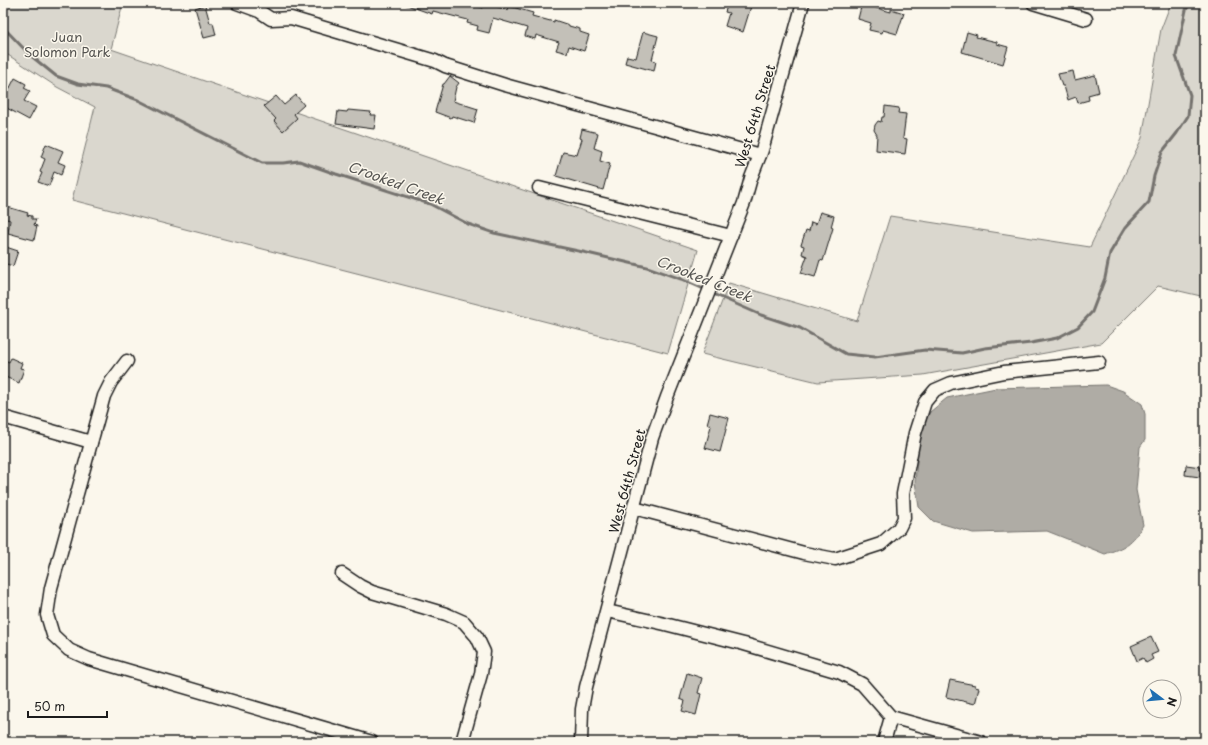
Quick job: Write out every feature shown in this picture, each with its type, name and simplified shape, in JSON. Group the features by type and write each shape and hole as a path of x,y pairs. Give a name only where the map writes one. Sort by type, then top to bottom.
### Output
{"street":[{"path":"237,3 271,19 291,18 435,61 445,66 505,85 760,155"},
{"name":"West 64th Street","path":"581,742 583,699 652,438 744,203 760,155 803,3"},
{"path":"1033,3 1086,19"},
{"path":"539,188 731,236"},
{"path":"127,361 111,382 104,396 50,588 47,615 53,634 69,650 89,659 372,742"},
{"path":"634,508 804,553 835,559 881,544 899,528 904,518 903,494 915,433 925,402 935,390 951,383 1004,372 1099,362"},
{"path":"3,417 91,442"},
{"path":"342,574 372,592 446,614 464,622 477,637 484,652 481,674 462,742"},
{"path":"607,611 744,644 839,672 862,684 891,717 981,742"},
{"path":"886,741 891,717"}],"green space":[{"name":"Juan Solomon Park","path":"3,3 123,3 111,49 698,250 668,353 72,200 95,107 57,87 8,55 3,54"},
{"path":"1171,3 1205,3 1205,297 1158,286 1101,343 923,375 818,382 702,354 729,283 857,321 890,216 1090,247 1142,138 1161,29"}],"shaded area":[{"path":"1106,385 1123,391 1142,404 1145,414 1145,440 1140,447 1136,490 1143,525 1135,537 1127,544 1105,554 1047,531 973,533 933,521 919,507 915,482 920,432 930,412 947,398 996,388"}],"building":[{"path":"404,3 458,3 466,5 467,3 483,8 485,3 508,10 509,6 533,13 532,16 554,22 554,20 569,25 580,29 580,32 589,35 584,51 569,46 567,53 556,50 559,42 536,35 535,39 525,36 527,28 493,18 489,33 477,30 478,26 467,23 468,20 433,11 432,14"},
{"path":"728,3 752,3 743,32 725,26 729,13 725,12"},
{"path":"862,3 874,5 873,7 891,12 891,9 904,13 897,34 883,30 882,33 869,30 871,23 858,19"},
{"path":"205,5 210,23 213,23 216,35 204,38 195,8"},
{"path":"643,32 658,36 652,60 656,61 654,71 625,63 627,56 636,58"},
{"path":"967,32 977,35 976,37 997,42 997,44 1008,47 1003,64 962,52"},
{"path":"1073,71 1075,80 1095,75 1099,92 1088,95 1089,100 1078,103 1076,97 1068,100 1064,86 1062,86 1058,74"},
{"path":"450,76 459,83 456,87 453,101 478,109 474,123 452,116 451,118 435,112 443,84"},
{"path":"15,78 26,84 24,88 30,91 24,101 36,107 29,120 3,106 3,101"},
{"path":"296,95 304,105 294,114 297,118 283,131 274,121 276,119 264,106 276,96 284,105"},
{"path":"885,106 899,108 898,113 906,114 903,138 907,139 905,154 876,150 877,135 874,130 875,125 878,121 881,122 882,117 884,117"},
{"path":"348,110 371,112 370,115 376,115 374,129 336,124 338,111 347,112"},
{"path":"582,129 598,133 594,148 602,151 600,161 610,164 603,190 556,176 563,152 577,155 582,139 580,138"},
{"path":"46,144 63,151 58,162 65,165 61,175 54,172 49,186 38,182 42,173 40,172 45,159 41,157"},
{"path":"4,206 28,213 27,215 32,216 32,219 36,219 34,225 37,226 34,240 8,233 10,220 3,218"},
{"path":"820,212 834,216 831,227 833,228 823,261 820,260 815,277 801,273 807,256 802,254 804,246 801,245 806,230 809,231 811,222 816,224"},
{"path":"3,246 18,251 13,266 3,263"},
{"path":"11,358 22,363 20,368 24,369 19,383 3,376 3,359 9,362"},
{"path":"710,413 729,418 720,452 705,448 711,426 707,424"},
{"path":"1186,465 1201,467 1200,477 1185,475"},
{"path":"1151,637 1158,652 1151,655 1153,659 1146,663 1143,658 1137,661 1131,646"},
{"path":"687,673 702,678 698,693 701,694 696,715 682,711 685,701 680,699"},
{"path":"950,680 975,685 975,687 979,688 975,704 946,697"}],"waterway":[{"name":"Crooked Creek","path":"711,293 761,315 800,328 846,354 875,357 925,350 962,353 985,348 1031,343 1057,338 1078,327 1092,312 1105,278 1110,253 1125,228 1149,202 1154,176 1162,152 1188,116 1190,95 1176,56 1186,10 1190,3"},
{"name":"Crooked Creek","path":"3,27 30,55 56,76 78,84 106,88 138,100 262,163 299,161 430,204 468,224 494,233 647,267 706,290"}]}
